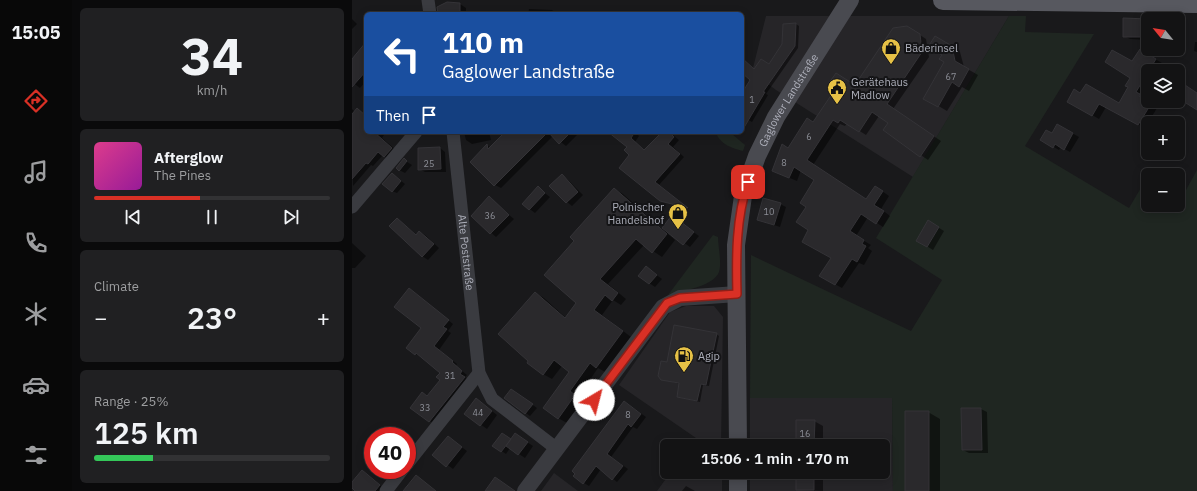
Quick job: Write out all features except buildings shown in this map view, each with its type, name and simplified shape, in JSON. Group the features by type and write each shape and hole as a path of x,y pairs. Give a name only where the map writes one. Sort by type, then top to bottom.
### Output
{"main road":[{"name":"Gaglower Landstraße","path":"738,439 736,245 743,196 756,156 776,117 850,0"},
{"path":"944,0 1197,3"},
{"path":"738,479 738,491"}],"street":[{"path":"428,0 430,12"},
{"path":"352,207 414,134"},
{"name":"Alte Poststraße","path":"453,134 479,373 492,399 557,449"},
{"path":"525,491 663,307 680,298 737,294"},
{"path":"416,453 479,373"},
{"path":"386,491 395,479"}],"shaded area":[{"path":"766,16 1009,16 913,177 776,90 752,72"},
{"path":"1009,16 1026,16 1025,32 1094,34 1025,146 1129,208 1141,188 1141,212 1185,212 1185,189 1197,170 1197,491 893,491 892,398 750,398 751,255 911,331 942,280 876,238"},
{"path":"717,134 732,134 745,145 743,151 730,147 720,140"},
{"path":"713,235 718,237 720,259 720,268 716,277 711,281 697,287 668,295"},
{"path":"686,306 714,306 723,317 721,439 695,439 696,438 619,385 670,312"},
{"path":"750,398 892,398 893,491 750,491 750,479 890,479 890,439 750,439"},
{"path":"554,473 578,491 541,491"},
{"path":"666,479 722,479 722,491 657,491"}],"place":[{"name":"Bäderinsel","path":"891,65"},
{"name":"Gerätehaus Madlow","path":"837,105"},
{"name":"Polnischer Handelshof","path":"678,230"},
{"name":"Agip","path":"684,373"}],"route":[{"path":"594,400 667,303 680,298 737,294 736,245 743,196 748,182"}]}
